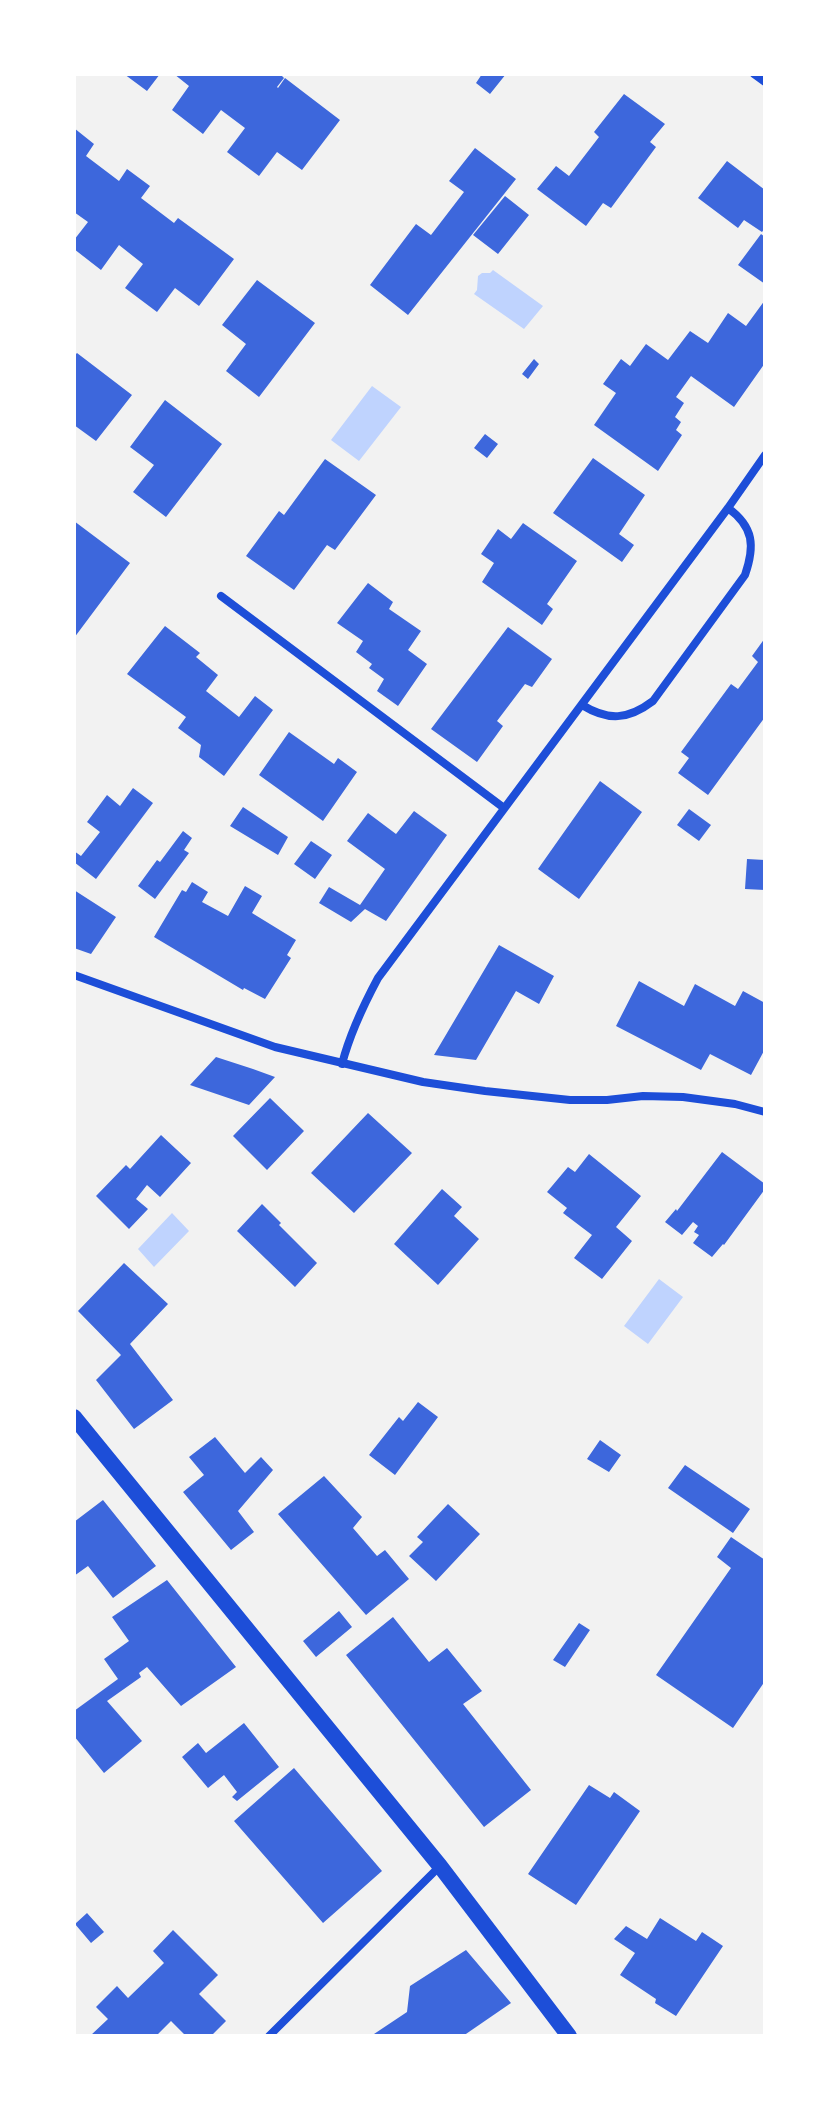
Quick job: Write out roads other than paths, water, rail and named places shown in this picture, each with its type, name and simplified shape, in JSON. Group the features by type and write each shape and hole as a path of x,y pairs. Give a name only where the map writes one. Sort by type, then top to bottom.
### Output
{"main road":[{"path":"74,1417 440,1866 569,2036"}],"street":[{"path":"754,74 765,82"},
{"path":"342,1064 360,1010 378,978 765,455"},
{"path":"582,705 597,714 626,716 640,711 653,701 745,575 751,559 749,534 742,519 728,508"},
{"path":"221,596 504,808"},
{"path":"74,975 275,1047 423,1082 570,1100 683,1097 735,1104 765,1112"},
{"path":"269,2036 440,1866"}],"water":[{"path":"493,270 543,306 524,329 474,294 478,276"},
{"path":"372,386 401,407 359,461 331,440"},
{"path":"172,1213 189,1231 154,1267 138,1249"},
{"path":"659,1279 683,1297 648,1344 624,1326"}]}
